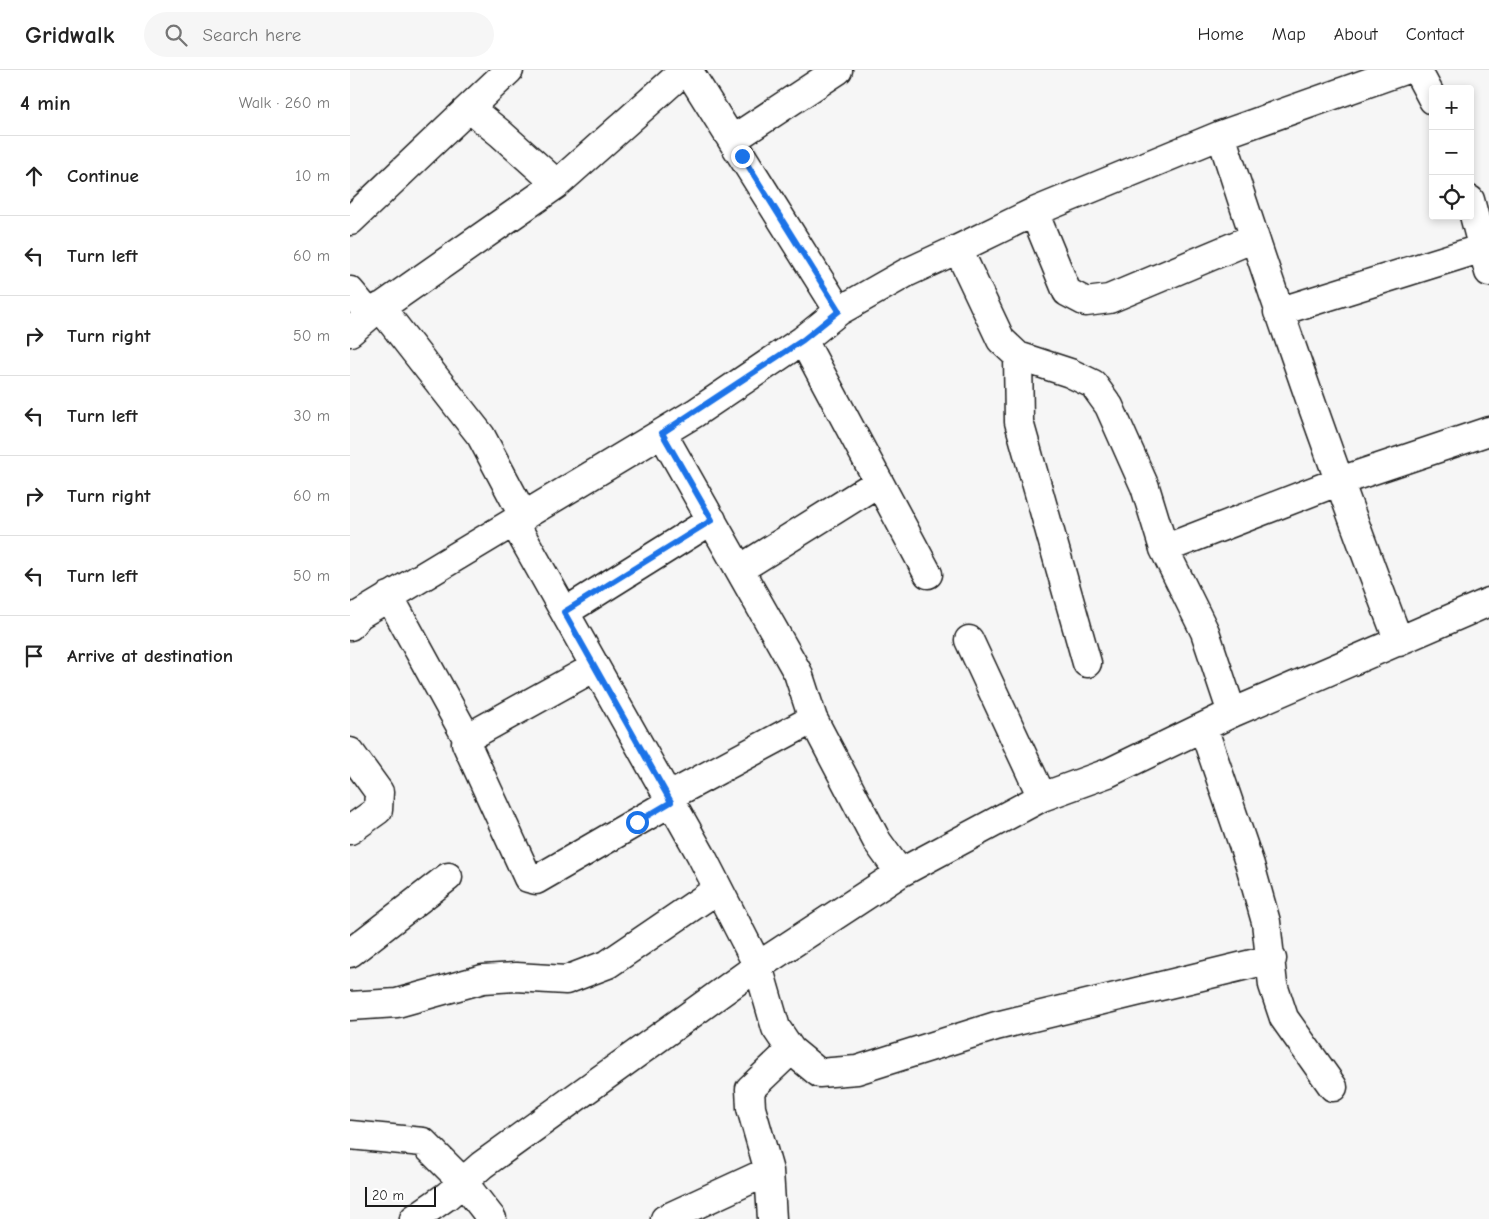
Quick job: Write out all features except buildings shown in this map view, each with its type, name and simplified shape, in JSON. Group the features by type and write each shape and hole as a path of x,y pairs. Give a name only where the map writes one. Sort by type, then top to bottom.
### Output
{"street":[{"path":"350,221 509,70"},
{"path":"367,318 557,184 687,70 839,311"},
{"path":"732,140 838,70"},
{"path":"350,626 359,615 662,433 803,340 839,311 906,273 1034,212 1220,135 1404,70"},
{"path":"1417,70 1429,92"},
{"path":"469,108 557,184"},
{"path":"1220,135 1278,312 1337,482 1399,642"},
{"path":"1034,212 1067,292 1086,302 1109,299 1254,238"},
{"path":"1278,312 1486,260 1474,215"},
{"path":"958,249 1001,340 1018,356 1070,373 1093,384 1109,406 1145,487 1164,549 1205,632 1232,713"},
{"path":"350,291 367,318 481,436 564,612 670,800 758,966 776,1028 791,1050 819,1073 856,1070 996,1026 1272,959"},
{"path":"803,340 928,574"},
{"path":"1018,356 1019,422 1087,663"},
{"path":"1164,549 1337,482 1489,431"},
{"path":"662,433 798,673 814,719 878,841 900,873"},
{"path":"740,568 879,482"},
{"path":"564,612 712,520"},
{"path":"389,596 467,738 466,743 528,878 536,880 670,800 814,719"},
{"path":"414,1219 482,1165 758,966 900,873 1042,797 1108,773 1232,713 1489,602"},
{"path":"969,640 1042,797"},
{"path":"467,738 595,667"},
{"path":"1203,727 1250,865 1266,922 1272,959 1273,985 1284,1018 1333,1087"},
{"path":"350,752 379,792 378,810 350,830"},
{"path":"350,953 448,877"},
{"path":"350,1006 397,1003 483,978 516,977 566,980 608,964 718,888"},
{"path":"772,1219 769,1171 751,1108 750,1089 791,1050"},
{"path":"350,1135 423,1142 463,1182 492,1219"},
{"path":"665,1219 769,1171"}],"route":[{"path":"637,822 671,802 564,612 712,520 662,433 803,340 839,311 742,156"}]}
